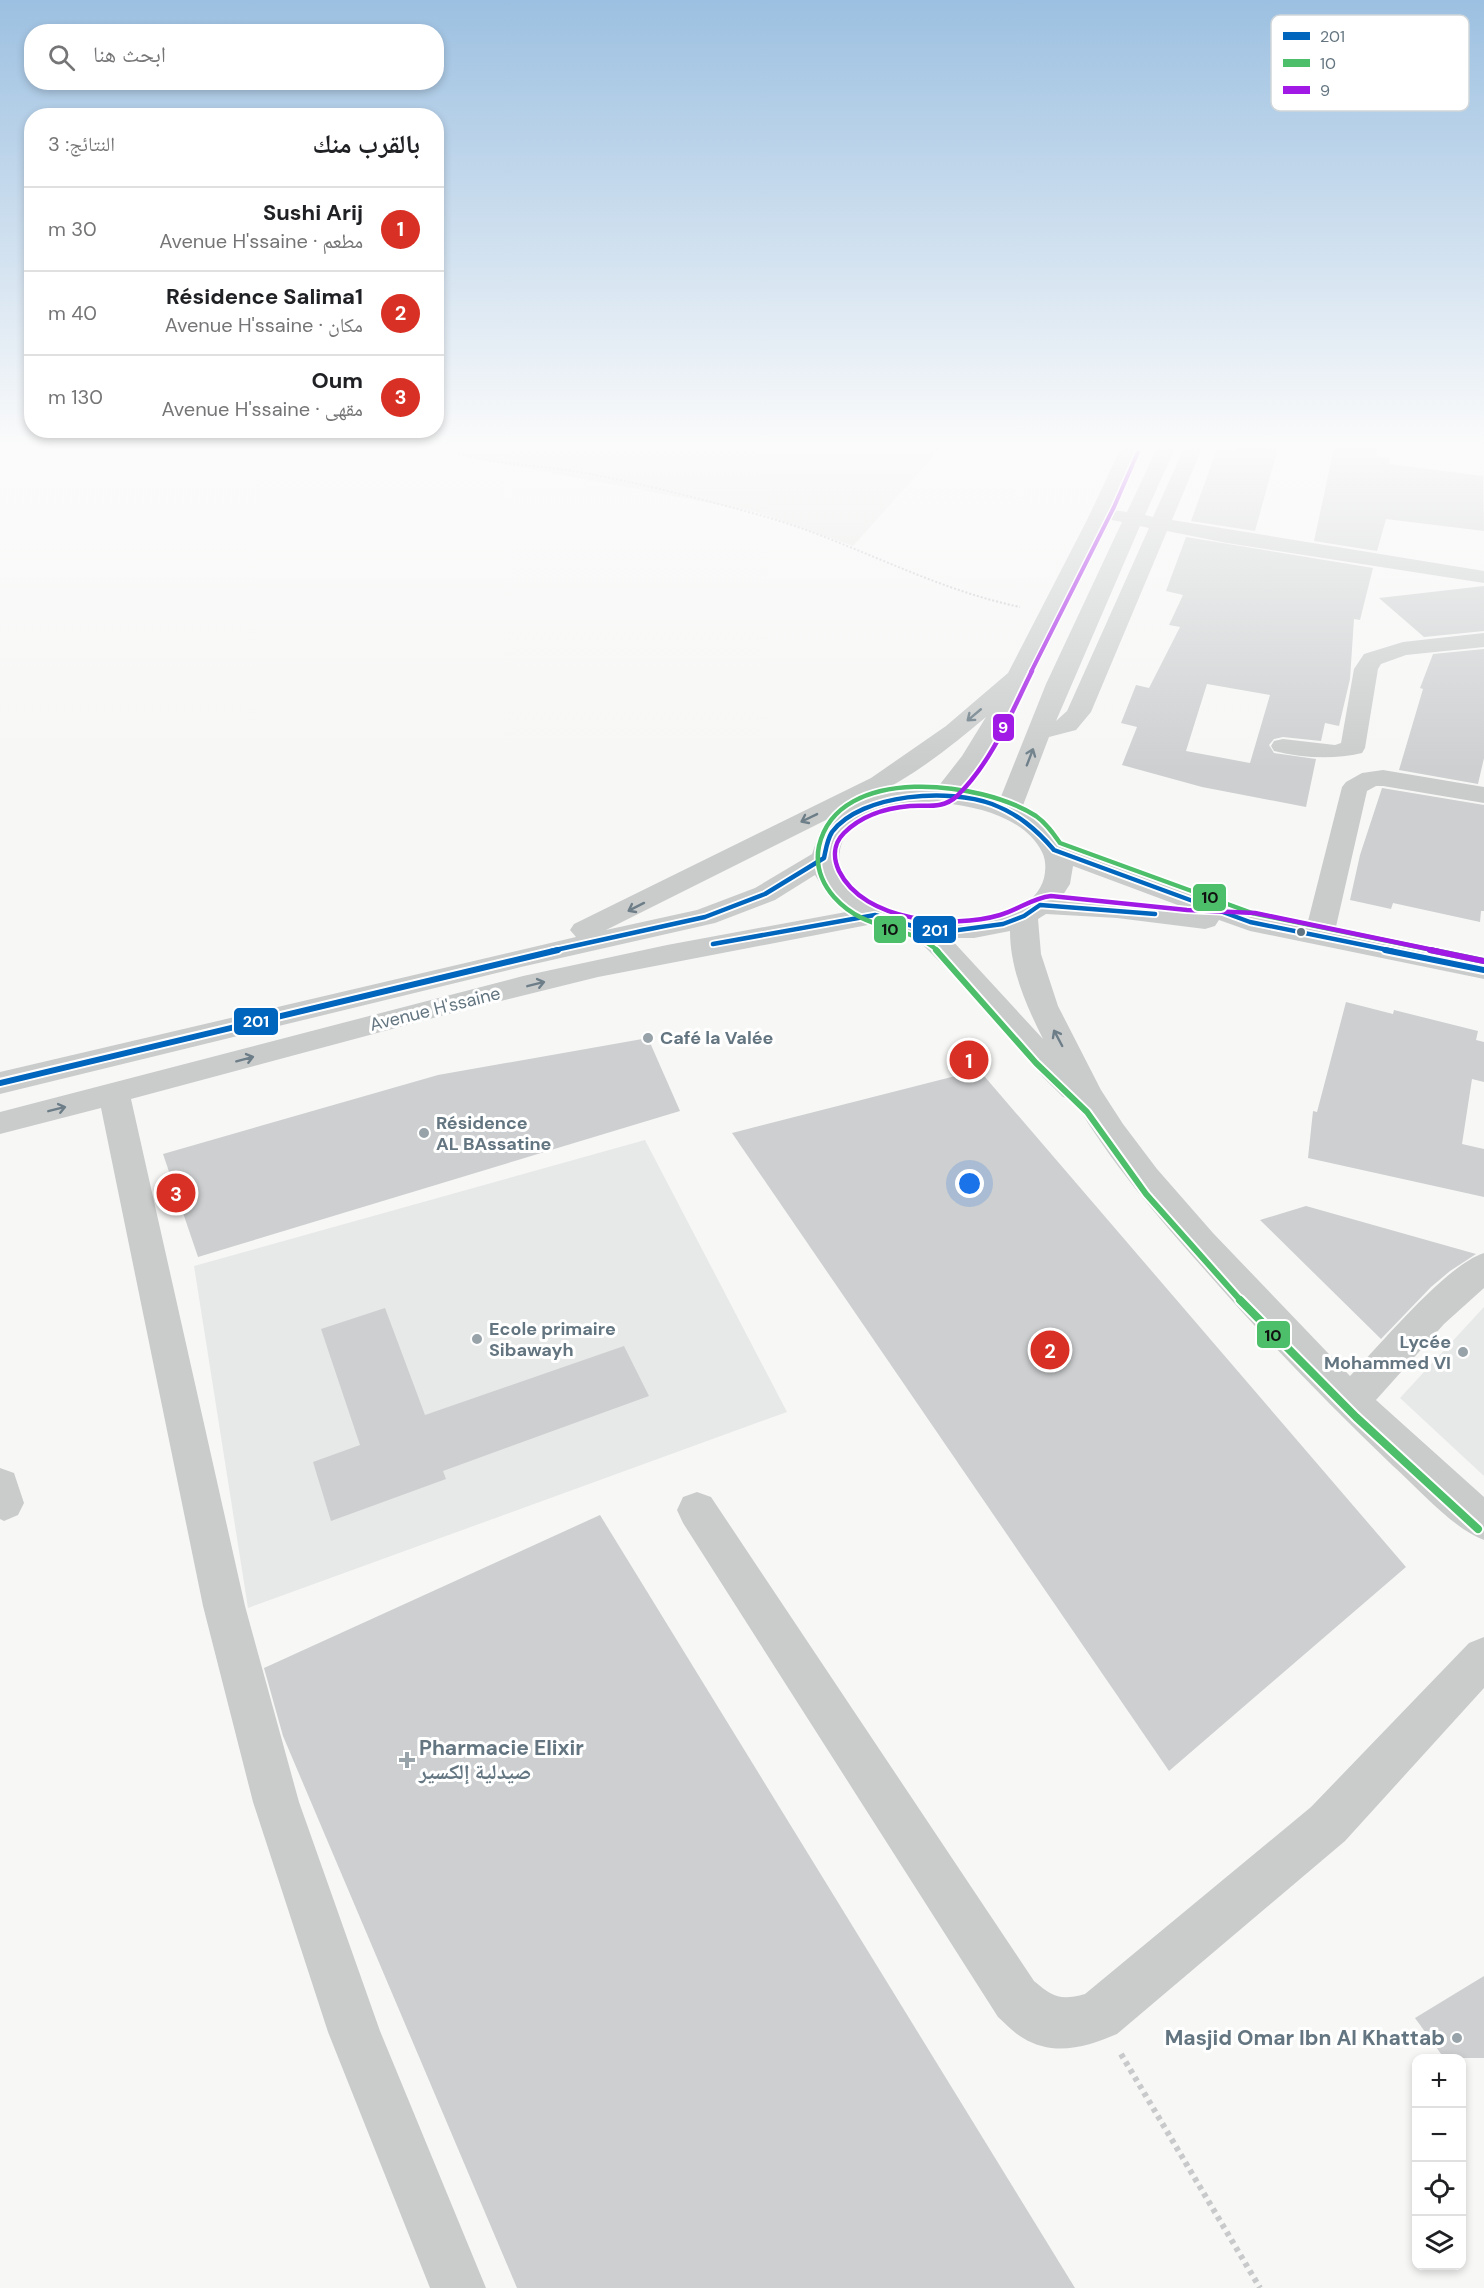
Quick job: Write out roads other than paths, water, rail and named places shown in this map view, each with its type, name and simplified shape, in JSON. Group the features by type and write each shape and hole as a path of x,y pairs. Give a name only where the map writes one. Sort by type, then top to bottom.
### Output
{"street":[{"path":"944,795 965,772 987,740 1080,555"},
{"path":"1008,811 1058,684 1117,555"},
{"path":"1040,731 1066,726 1079,712 1146,555"},
{"path":"1341,555 1484,577"},
{"path":"1423,555 1484,564"},
{"path":"1283,746 1335,752 1353,748 1366,669 1372,659 1403,649 1484,640"},
{"path":"521,958 612,918 880,783 954,731 1018,677"},
{"path":"1320,936 1355,787 1371,778 1383,778 1484,795"},
{"path":"944,795 988,803 1008,811 1028,822 1044,835 1054,850 1059,864 1058,879 1052,893 1032,910 1003,924 978,929 923,929 875,915 854,903 838,889 828,873 824,858 828,839 840,823 860,810 884,801 903,797 944,795"},
{"path":"1054,850 1250,922 1484,970"},
{"name":"Avenue H'ssaine","path":"0,1083 521,958 705,917 765,894 824,858"},
{"path":"1032,910 1117,910 1197,920 1250,922"},
{"path":"1032,910 1023,938 1035,989 1046,1016 1095,1108 1138,1169 1198,1241 1269,1319 1351,1401 1484,1522"},
{"name":"Avenue H'ssaine","path":"0,1123 405,1016 597,969 711,944 875,915"},
{"path":"923,929 972,975 1055,1072 1095,1108"},
{"path":"114,1094 224,1606 276,1802 354,2032 458,2288"},
{"path":"1351,1401 1431,1314 1484,1267"},
{"path":"697,1510 1016,1999 1041,2020 1070,2024 1099,2016 1328,1824 1484,1657"}],"place":[{"name":"Café la Valée","path":"648,1038"},
{"name":"Sushi Arij","path":"969,1060"},
{"name":"Résidence AL BAssatine","path":"424,1133"},
{"name":"Oum","path":"176,1193"},
{"name":"Ecole primaire Sibawayh","path":"477,1339"},
{"name":"Résidence Salima1","path":"1050,1350"},
{"name":"Lycée Mohammed VI","path":"1463,1352"},
{"name":"Pharmacie Elixir صيدلية إلكسير","path":"407,1760"},
{"name":"Masjid Omar Ibn Al Khattab","path":"1457,2038"}]}
